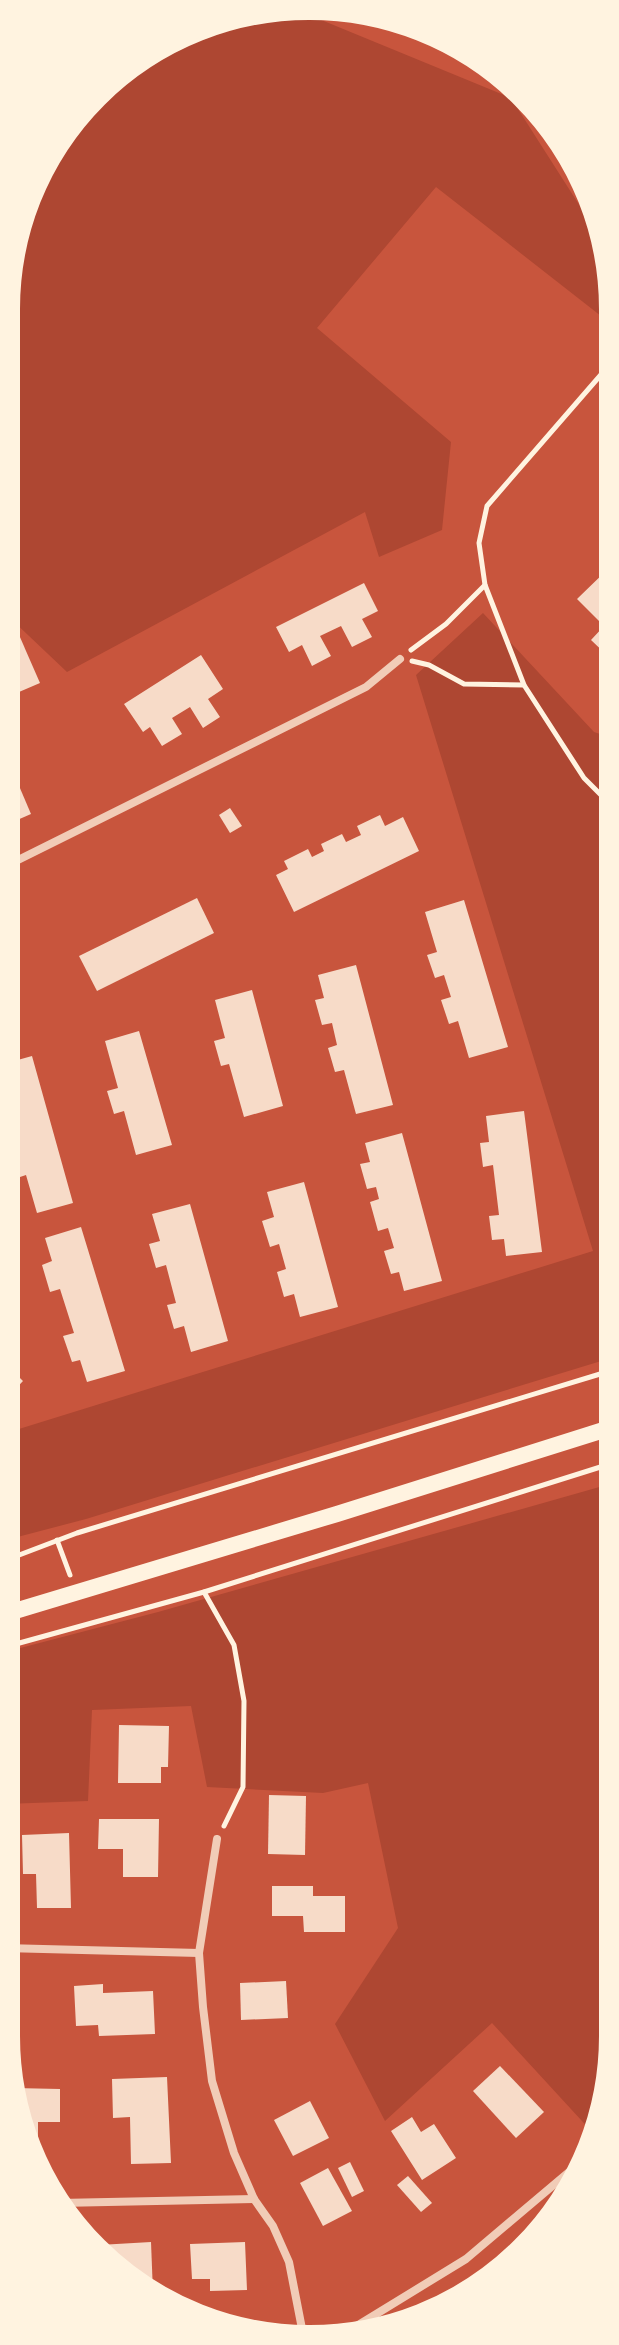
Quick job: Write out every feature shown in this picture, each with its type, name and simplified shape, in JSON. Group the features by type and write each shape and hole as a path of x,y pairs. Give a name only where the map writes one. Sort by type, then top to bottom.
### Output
{"main road":[{"path":"18,1607 337,1514 601,1431"}],"street":[{"path":"18,860 366,687 400,659"},
{"path":"217,1839 199,1953 212,2081 234,2153 254,2199 273,2226 289,2262 302,2327"},
{"path":"18,1948 199,1953"},
{"path":"364,2321 466,2259 565,2175"},
{"path":"71,2203 254,2199"}],"path":[{"path":"601,375 487,506 479,543 485,585 524,685 584,778 601,795"},
{"path":"400,659 446,624 485,585"},
{"path":"400,659 429,665 464,684 524,685"},
{"path":"18,1555 77,1533 601,1374"},
{"path":"18,1643 204,1592 601,1467"},
{"path":"204,1592 234,1645 244,1701 243,1787 217,1839"}],"shaded area":[{"path":"317,18 510,98 586,215 599,271 601,316 436,187 317,328 451,442 442,530 379,557 365,512 67,672 18,626 18,310 20,271 33,216 57,164 78,132 117,90 164,57 216,33 271,20"},
{"path":"483,613 594,732 601,734 601,1361 86,1519 18,1537 18,1429 593,1251 416,675"},
{"path":"601,1487 601,2036 599,2074 587,2126 492,2023 385,2121 335,2024 398,1928 368,1783 323,1793 207,1787 191,1706 92,1710 88,1801 18,1804 18,1649"}],"building":[{"path":"601,576 601,623 577,599"},
{"path":"364,583 378,611 362,619 372,637 352,647 341,626 320,636 331,656 312,666 302,645 289,652 276,627"},
{"path":"601,629 601,650 591,640"},
{"path":"18,633 40,683 18,692"},
{"path":"201,655 223,689 208,699 220,717 203,728 190,707 172,718 182,734 162,746 150,727 143,732 124,704"},
{"path":"18,783 31,814 18,820"},
{"path":"230,808 242,826 230,833 219,815"},
{"path":"380,815 385,826 403,817 419,851 294,912 276,875 288,869 284,861 308,849 312,857 324,851 321,844 342,834 346,842 361,835 357,826"},
{"path":"197,898 214,933 97,991 79,956"},
{"path":"464,900 508,1047 469,1058 458,1021 449,1024 441,1000 451,997 444,975 435,978 427,955 437,952 425,912"},
{"path":"356,965 393,1105 356,1114 344,1070 335,1072 328,1048 337,1045 332,1023 322,1025 315,1000 324,998 318,975"},
{"path":"252,990 283,1106 244,1117 229,1064 221,1066 214,1041 225,1038 215,1000"},
{"path":"139,1031 172,1145 136,1155 124,1111 114,1114 107,1091 118,1088 105,1041"},
{"path":"32,1056 73,1203 37,1213 26,1175 18,1178 18,1060"},
{"path":"524,1111 542,1252 506,1256 504,1239 492,1240 489,1216 499,1215 493,1165 483,1167 480,1143 489,1142 486,1116"},
{"path":"402,1133 442,1281 404,1291 399,1272 391,1274 384,1251 394,1248 388,1228 378,1231 370,1202 379,1199 376,1187 367,1189 360,1164 370,1162 365,1143"},
{"path":"304,1182 338,1307 300,1317 294,1294 284,1297 277,1272 286,1269 279,1244 270,1247 262,1221 274,1217 267,1192"},
{"path":"190,1204 228,1341 191,1352 184,1326 174,1329 167,1305 176,1303 166,1265 156,1268 149,1244 160,1241 152,1214"},
{"path":"81,1227 125,1371 87,1382 80,1360 72,1362 63,1336 74,1333 60,1289 50,1292 42,1265 52,1261 45,1238"},
{"path":"119,1725 169,1726 168,1767 161,1767 161,1783 118,1783"},
{"path":"269,1795 306,1796 305,1855 268,1854"},
{"path":"99,1819 159,1819 158,1877 123,1877 123,1849 98,1849"},
{"path":"69,1833 71,1908 37,1908 36,1874 23,1874 22,1835"},
{"path":"272,1886 313,1886 313,1896 345,1896 345,1932 304,1932 303,1916 272,1916"},
{"path":"286,1981 288,2018 241,2020 240,1983"},
{"path":"103,1984 103,1993 153,1991 155,2034 99,2036 98,2025 76,2026 74,1986"},
{"path":"500,2066 544,2112 516,2138 473,2091"},
{"path":"167,2077 171,2163 131,2164 130,2117 113,2118 112,2079"},
{"path":"23,2088 60,2089 60,2122 38,2122 38,2142"},
{"path":"310,2101 329,2138 293,2156 274,2120"},
{"path":"412,2117 421,2132 434,2124 456,2158 422,2180 391,2131"},
{"path":"350,2162 364,2191 352,2197 338,2168"},
{"path":"328,2168 352,2211 323,2226 300,2183"},
{"path":"408,2176 432,2203 421,2212 397,2185"},
{"path":"151,2242 153,2281 132,2267 106,2245"},
{"path":"245,2242 247,2290 210,2291 210,2279 192,2279 190,2244"}]}
